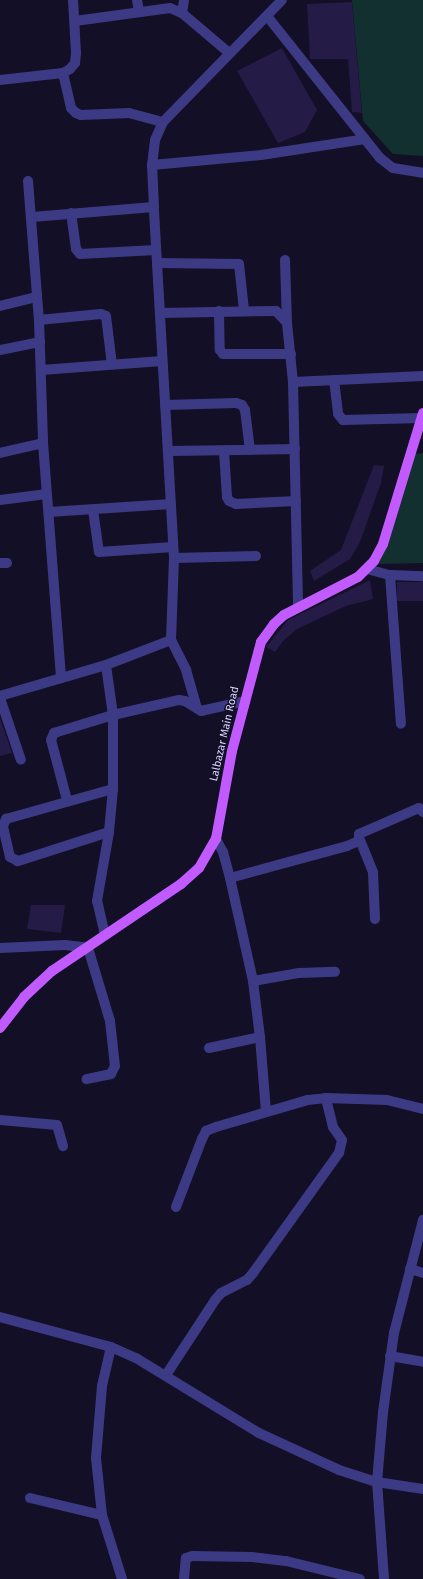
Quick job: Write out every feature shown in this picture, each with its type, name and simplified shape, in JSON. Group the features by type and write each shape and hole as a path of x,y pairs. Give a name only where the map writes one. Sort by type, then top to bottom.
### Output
{"main road":[{"name":"Lalbazar Main Road","path":"0,1028 35,985 52,971 181,884 199,868 216,838 232,751 261,642 274,624 298,606 358,577 367,569 383,544 422,416"}],"street":[{"path":"0,80 63,73 75,63 76,21 73,0"},
{"path":"137,0 139,10"},
{"path":"182,13 184,0"},
{"path":"197,708 186,670 171,640 174,558 152,165 155,140 163,122 228,52 282,0"},
{"path":"76,21 139,10 170,8 182,13 228,52"},
{"path":"266,16 380,158 393,168 423,173"},
{"path":"63,73 71,108 82,116 130,113 163,122"},
{"path":"152,165 261,155 366,139"},
{"path":"28,182 32,217 42,370 42,443 49,512 61,678"},
{"path":"32,217 154,207"},
{"path":"71,213 76,249 80,254 156,250"},
{"path":"285,260 287,323 293,382 298,606"},
{"path":"157,263 239,264 244,310"},
{"path":"0,306 37,297"},
{"path":"160,313 244,310 276,311 287,323"},
{"path":"218,311 219,344 223,354 291,354"},
{"path":"39,320 101,314 106,316 112,365"},
{"path":"0,350 40,342"},
{"path":"42,370 162,360"},
{"path":"293,382 423,376"},
{"path":"334,380 338,414 343,420 422,416"},
{"path":"165,405 236,403 242,405 245,410 250,450"},
{"path":"0,453 42,443"},
{"path":"169,451 295,449"},
{"path":"224,451 227,497 229,501 236,504 296,501"},
{"path":"0,500 47,494"},
{"path":"49,512 171,504"},
{"path":"93,510 99,552 173,547"},
{"path":"174,558 256,556"},
{"path":"367,569 390,575 423,576"},
{"path":"390,575 401,724"},
{"path":"21,760 0,697 106,665 171,640"},
{"path":"105,935 97,901 109,832 113,789 113,715 106,665"},
{"path":"67,800 51,736 54,733 113,715 178,700 185,701 197,708 207,710 245,701"},
{"path":"109,832 18,861 10,858 3,826 6,819 67,800 113,789"},
{"path":"375,919 373,873 359,834 419,808 423,812"},
{"path":"216,838 223,852 230,878 253,981 260,1036 266,1112"},
{"path":"230,878 347,846 360,840"},
{"path":"0,948 65,945 88,948 106,1006 116,1066 111,1074 88,1079"},
{"path":"253,981 299,973 335,972"},
{"path":"209,1048 260,1036"},
{"path":"166,1376 215,1300 221,1293 247,1280 253,1273 278,1241 339,1153 342,1140 333,1127 326,1098"},
{"path":"176,1207 206,1131 266,1112 326,1098 387,1100 423,1109"},
{"path":"0,1120 57,1125 63,1146"},
{"path":"384,1579 377,1482 390,1356 423,1220"},
{"path":"410,1269 423,1273"},
{"path":"0,1317 111,1347 166,1376 280,1444 340,1470 377,1482 423,1489"},
{"path":"111,1347 102,1386 96,1437 97,1485 102,1515 122,1579"},
{"path":"390,1356 423,1362"},
{"path":"30,1498 102,1515"},
{"path":"184,1579 186,1558 192,1556 252,1557 286,1561 360,1579"}],"green space":[{"path":"352,0 423,0 423,156 393,154 363,121"},
{"path":"423,453 423,563 379,564 415,454"}],"building":[{"path":"352,2 362,113 352,112 348,59 310,59 307,4"},
{"path":"282,48 317,110 305,132 278,143 237,71"},
{"path":"374,465 384,466 381,483 360,542 350,559 314,581 310,571 341,550"},
{"path":"370,580 373,599 346,606 297,629 284,640 275,652 266,647 288,620"},
{"path":"397,582 423,582 423,601 397,601"},
{"path":"0,718 12,753 0,756"},
{"path":"31,905 65,905 61,933 27,929"}]}
